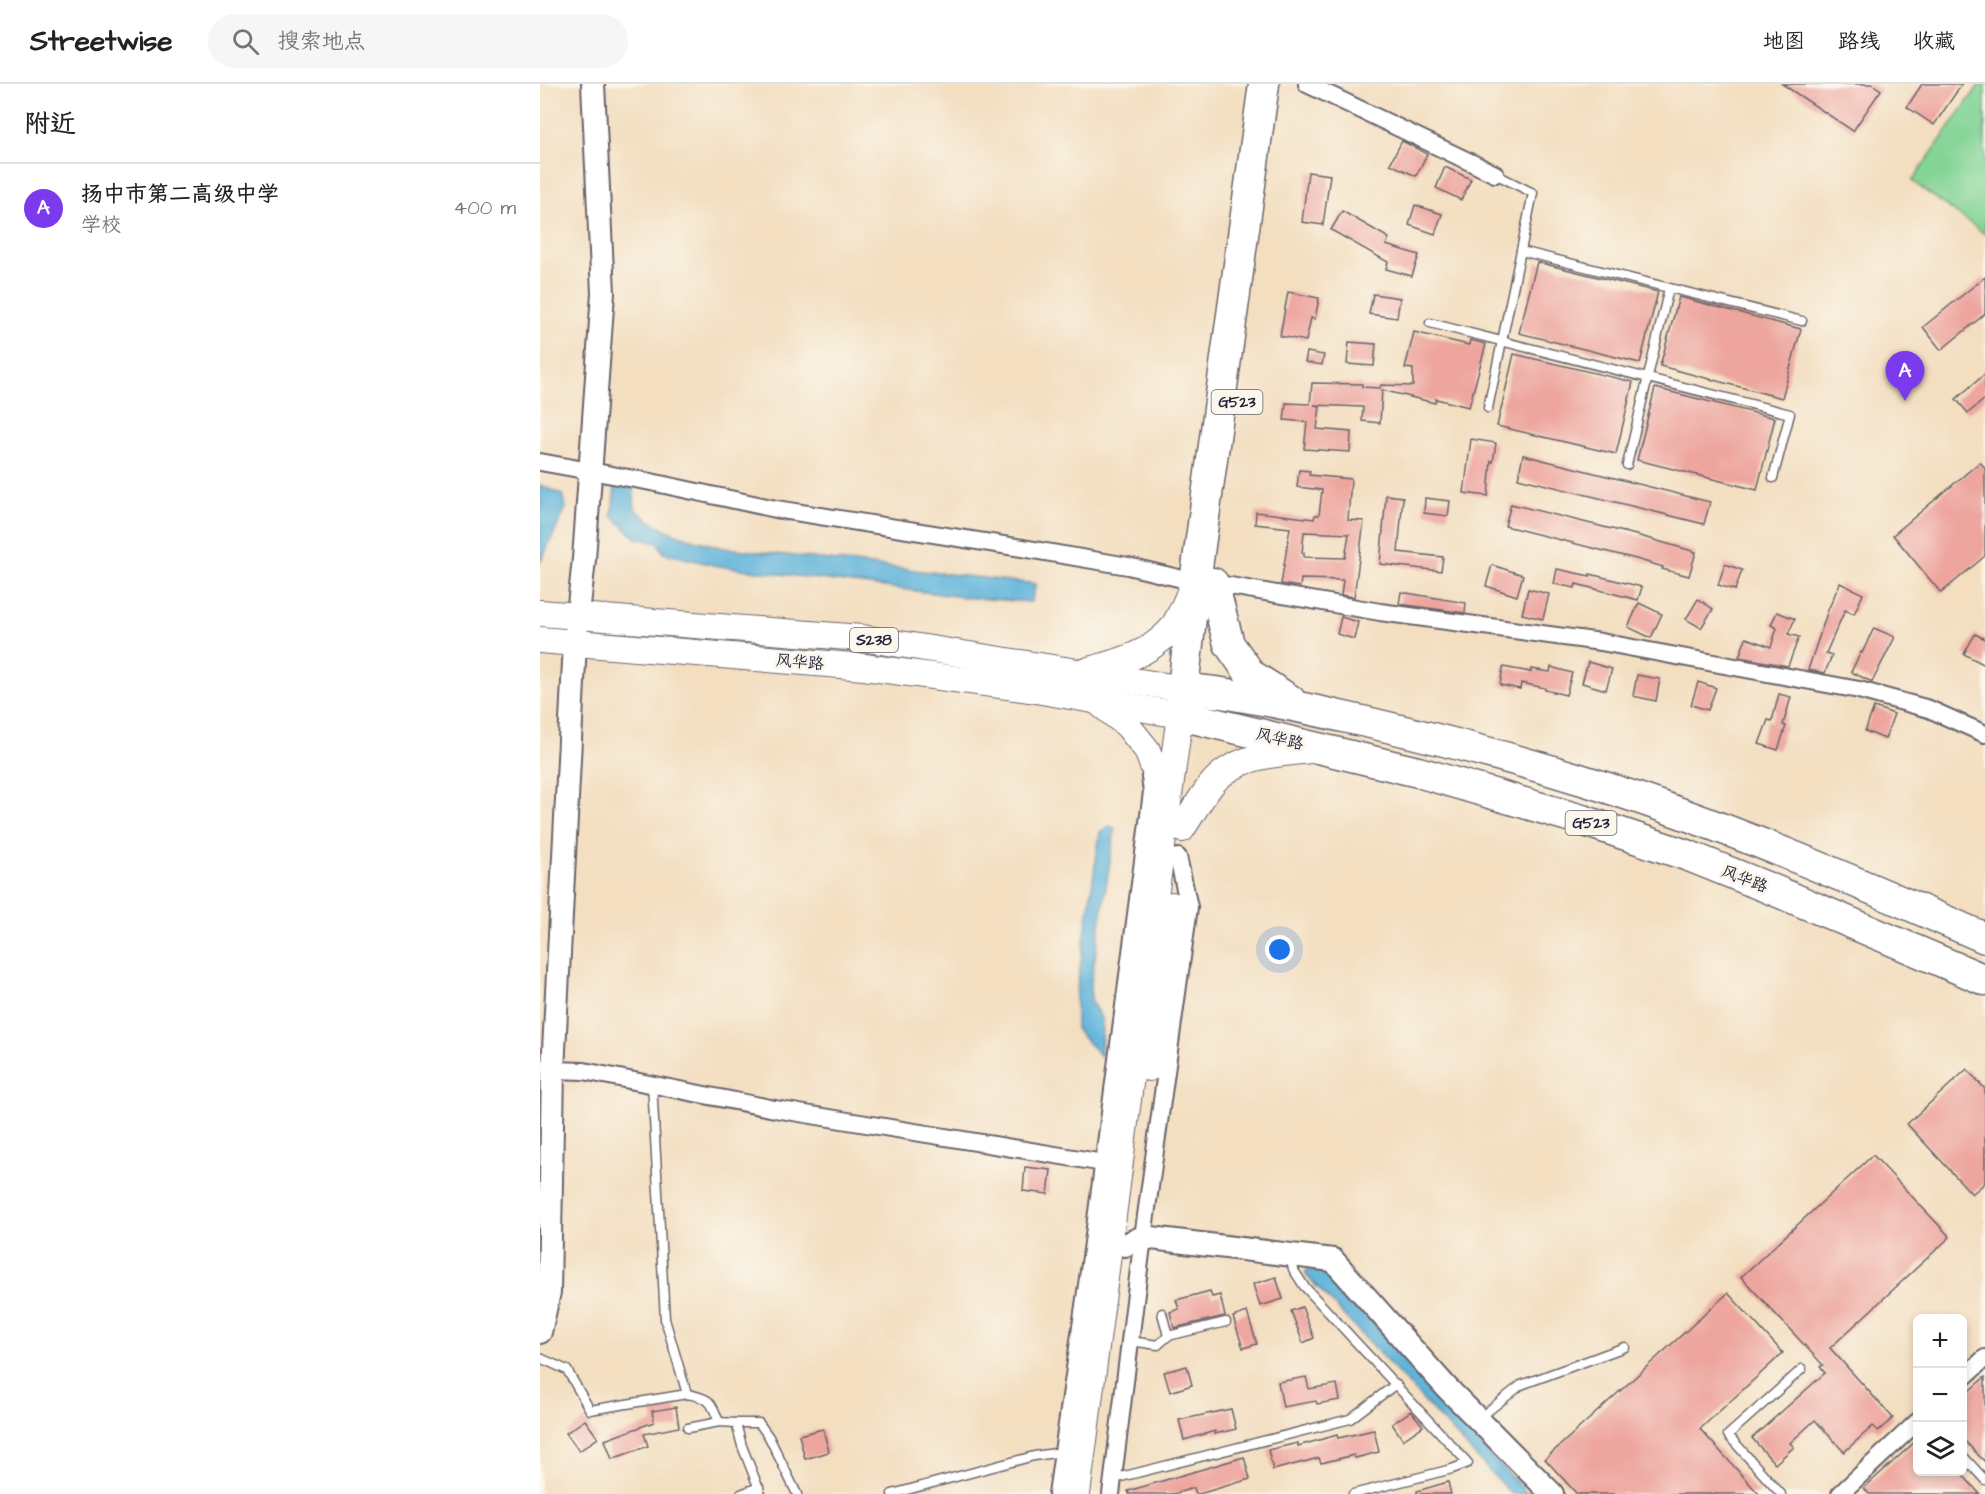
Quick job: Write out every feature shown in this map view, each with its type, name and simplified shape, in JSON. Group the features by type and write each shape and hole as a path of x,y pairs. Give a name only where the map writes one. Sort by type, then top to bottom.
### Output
{"highway":[{"name":"G523","path":"1191,703 1264,84"},
{"name":"G523","path":"1204,582 1280,84"},
{"path":"1204,582 1229,644 1251,675 1300,707"},
{"name":"风华路","path":"1191,703 1300,707 1423,735 1588,782 1785,852 1985,938"},
{"name":"风华路","path":"1191,703 1322,748 1418,772 1581,820 1678,853 1867,928 1985,980"}],"main road":[{"path":"1077,672 1117,663 1146,651 1171,630 1204,582"},
{"name":"风华路","path":"560,614 862,638 1077,672 1191,703"},
{"name":"风华路","path":"559,642 864,667 1095,700 1191,703"},
{"path":"1095,700 1127,725 1147,750 1168,805"},
{"path":"1085,1491 1118,1242 1168,805 1191,703"},
{"path":"1118,1242 1182,829 1191,703"},
{"path":"1182,829 1212,783 1239,763 1280,753 1322,748"}],"street":[{"path":"540,1332 549,1292 560,614 584,559 603,293 593,84"},
{"path":"1307,84 1495,174"},
{"path":"540,462 776,509 1022,548 1380,612 1602,642 1859,690 1929,709 1985,734"},
{"path":"1085,1491 1130,1341 1118,1242 1104,1163 1152,792 1147,750"},
{"path":"553,1070 584,1071 775,1109 1104,1163"},
{"path":"1118,1242 1289,1253 1333,1260 1447,1388 1552,1494"},
{"path":"1085,1491 1062,1452 1118,1242"},
{"path":"1967,1374 1985,1358"},
{"path":"1840,1494 1916,1422"}],"lane":[{"path":"1488,408 1533,193 1495,174"},
{"path":"1521,251 1802,321"},
{"path":"1627,465 1669,288"},
{"path":"1430,323 1790,414 1773,477"},
{"path":"652,1083 665,1319 687,1395"},
{"path":"1289,1253 1293,1269 1304,1286 1468,1463 1353,1494"},
{"path":"1162,1313 1168,1336"},
{"path":"1130,1341 1158,1345 1168,1336 1226,1322"},
{"path":"1478,1419 1521,1385 1624,1347"},
{"path":"540,1358 567,1370 590,1410 687,1395 703,1397 711,1402 719,1422"},
{"path":"1781,1494 1728,1435 1802,1369"},
{"path":"1085,1491 1350,1419 1396,1384"},
{"path":"688,1428 719,1422 759,1423 769,1437 797,1494"},
{"path":"736,1423 742,1446 760,1491 741,1494"},
{"path":"892,1494 1034,1456 1062,1452"},
{"path":"1967,1460 1985,1480"}],"green space":[{"path":"1980,84 1985,84 1985,234 1912,181"}],"water":[{"path":"540,485 563,495 566,508 540,563"},
{"path":"615,487 633,488 635,509 655,524 689,538 725,548 1036,584 1031,602 972,598 718,566 664,553 658,543 636,538 612,516"},
{"path":"1110,826 1115,829 1090,989 1092,1003 1102,1020 1101,1056 1076,1030 1076,995 1100,832"},
{"path":"1306,1270 1323,1271 1338,1283 1479,1443 1528,1494 1511,1494 1306,1275"}],"building":[{"path":"1782,84 1872,84 1881,90 1853,131"},
{"path":"1922,84 1962,84 1934,125 1907,107"},
{"path":"1402,141 1427,154 1416,176 1390,164"},
{"path":"1445,167 1471,179 1461,200 1436,188"},
{"path":"1308,172 1330,175 1323,225 1302,222"},
{"path":"1415,205 1442,214 1435,234 1409,225"},
{"path":"1342,211 1389,238 1386,245 1419,255 1412,276 1386,269 1388,262 1331,230"},
{"path":"1537,262 1658,292 1640,363 1519,333"},
{"path":"1985,277 1985,314 1941,350 1923,327"},
{"path":"1288,292 1319,298 1315,319 1311,318 1306,341 1280,336"},
{"path":"1373,294 1400,298 1397,318 1369,314"},
{"path":"1679,297 1801,329 1782,398 1660,366"},
{"path":"1414,332 1469,345 1470,340 1486,344 1469,407 1436,399 1435,403 1382,390 1380,423 1362,421 1363,407 1314,405 1320,406 1317,429 1351,432 1350,452 1304,449 1307,422 1284,420 1286,403 1310,404 1312,383 1362,384 1362,387 1380,388 1381,385 1413,386 1413,369 1405,368"},
{"path":"1349,342 1376,344 1374,366 1347,364"},
{"path":"1307,352 1324,355 1322,365 1305,362"},
{"path":"1514,354 1633,382 1616,454 1497,426"},
{"path":"1985,374 1985,399 1968,413 1956,399"},
{"path":"1655,388 1775,418 1757,490 1637,460"},
{"path":"1471,439 1496,443 1493,462 1491,461 1488,496 1464,493"},
{"path":"1523,455 1710,502 1704,524 1518,478"},
{"path":"1980,462 1985,468 1985,556 1941,593 1893,535"},
{"path":"1299,470 1310,471 1309,475 1351,479 1348,520 1364,521 1354,597 1341,595 1343,580 1301,579 1300,587 1281,584 1290,528 1255,524 1256,512 1314,519 1315,515 1319,515 1322,490 1297,487","holes":["1304,532 1349,534 1345,558 1304,557 1302,553"]},
{"path":"1386,495 1403,497 1398,552 1443,557 1441,571 1380,564"},
{"path":"1425,498 1450,501 1448,516 1424,513"},
{"path":"1511,504 1696,552 1689,576 1636,559 1505,526"},
{"path":"1725,564 1742,570 1735,590 1718,585"},
{"path":"1492,565 1523,575 1517,596 1486,586"},
{"path":"1557,569 1590,576 1590,574 1642,587 1638,600 1576,584 1575,588 1554,584"},
{"path":"1840,583 1863,594 1854,614 1845,610 1826,653 1832,655 1825,673 1808,670 1828,610"},
{"path":"1528,589 1549,594 1543,619 1522,614"},
{"path":"1401,592 1466,603 1465,613 1399,604"},
{"path":"1698,599 1713,609 1701,628 1686,619"},
{"path":"1639,603 1662,614 1651,638 1628,627"},
{"path":"1777,612 1795,619 1788,634 1799,637 1788,666 1739,657 1746,638 1771,647 1777,628 1771,625"},
{"path":"1341,617 1358,622 1354,639 1337,634"},
{"path":"1874,628 1895,637 1872,682 1851,672"},
{"path":"1975,634 1985,639 1985,665 1964,654"},
{"path":"1588,662 1612,669 1606,690 1582,683"},
{"path":"1503,667 1531,672 1531,669 1550,672 1551,667 1572,673 1566,695 1521,683 1520,689 1500,685"},
{"path":"1637,675 1660,679 1656,701 1633,696"},
{"path":"1698,682 1716,688 1708,710 1691,705"},
{"path":"1779,694 1791,697 1783,725 1786,726 1778,750 1759,744 1768,720 1772,721"},
{"path":"1874,707 1894,714 1885,739 1865,731"},
{"path":"1967,1069 1985,1089 1985,1183 1972,1194 1907,1124"},
{"path":"1873,1155 1950,1237 1830,1348 1893,1418 1878,1431 1873,1426 1844,1452 1815,1420 1790,1443 1794,1447 1775,1464 1752,1438 1825,1373 1820,1367 1823,1365 1741,1277"},
{"path":"1025,1167 1051,1170 1048,1194 1023,1191"},
{"path":"1276,1277 1283,1299 1260,1306 1253,1284"},
{"path":"1210,1291 1212,1297 1220,1295 1225,1316 1174,1328 1170,1312 1179,1309 1176,1300"},
{"path":"1728,1293 1783,1353 1700,1429 1759,1494 1577,1494 1545,1459"},
{"path":"1302,1307 1314,1338 1303,1343 1291,1311"},
{"path":"1247,1312 1257,1344 1243,1348 1233,1317"},
{"path":"1187,1366 1192,1385 1170,1392 1164,1372"},
{"path":"1306,1377 1309,1389 1337,1384 1340,1400 1317,1404 1316,1401 1283,1407 1278,1382"},
{"path":"1985,1377 1985,1462 1967,1443 1967,1393"},
{"path":"676,1407 679,1427 644,1434 648,1446 612,1459 605,1440 654,1422 652,1411"},
{"path":"1231,1409 1236,1429 1215,1434 1215,1431 1184,1440 1179,1420"},
{"path":"1411,1411 1423,1426 1403,1440 1392,1424"},
{"path":"585,1420 598,1438 579,1451 566,1433"},
{"path":"823,1429 829,1452 805,1459 799,1435"},
{"path":"1374,1430 1379,1452 1321,1463 1319,1458 1273,1470 1268,1450 1298,1443 1298,1446 1337,1435 1338,1438"},
{"path":"1913,1444 1913,1476 1964,1476 1980,1494 1869,1494 1864,1488"},
{"path":"1244,1457 1250,1479 1199,1494 1196,1494 1194,1488 1173,1494 1129,1494 1128,1491"},
{"path":"1448,1482 1451,1494 1417,1494 1417,1491"}],"place":[{"name":"扬中市第二高级中学","path":"1905,401"}]}
